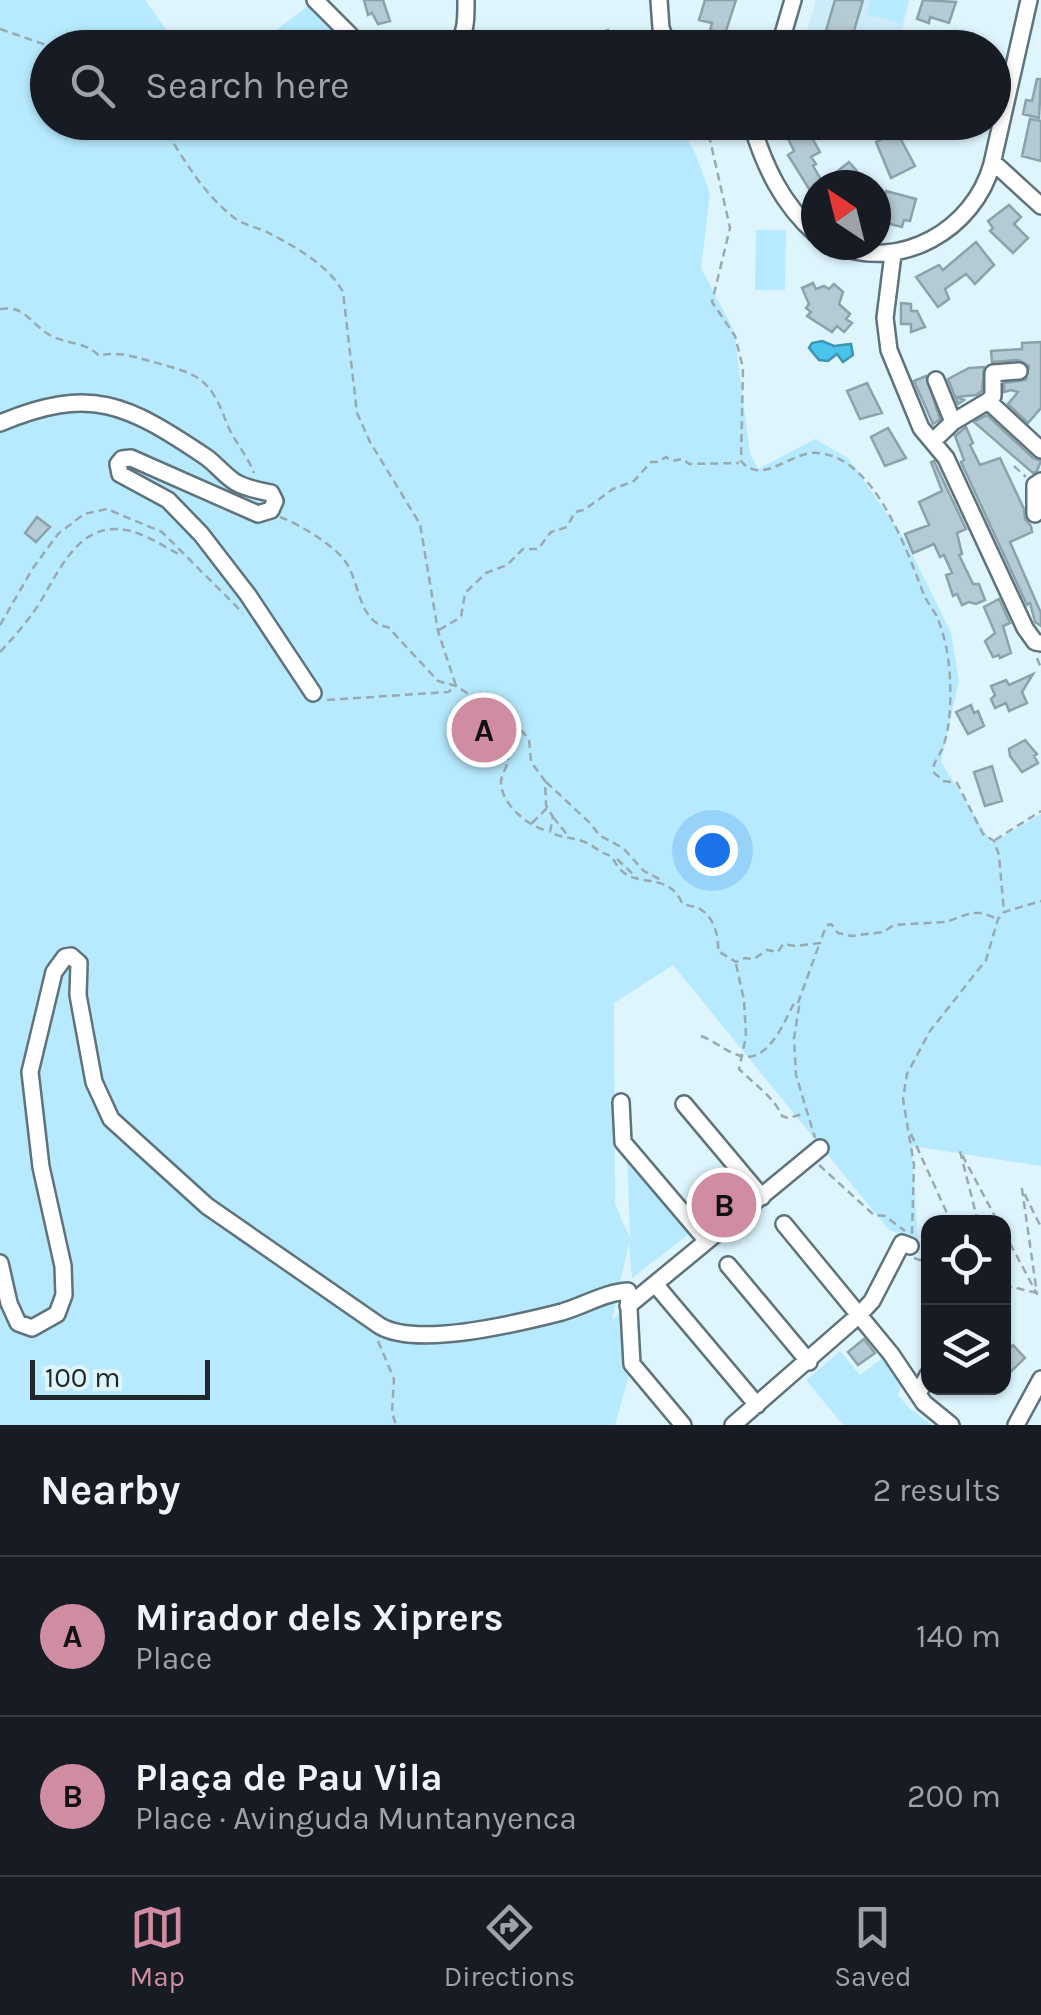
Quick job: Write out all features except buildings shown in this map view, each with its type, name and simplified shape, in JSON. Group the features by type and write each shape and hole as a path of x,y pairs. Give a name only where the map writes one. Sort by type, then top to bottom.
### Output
{"street":[{"path":"314,0 345,30"},
{"path":"463,30 466,0"},
{"path":"660,0 661,30"},
{"path":"784,30 793,0"},
{"path":"1028,7 1041,26"},
{"path":"1011,80 1028,7"},
{"path":"757,140 787,204 801,218"},
{"path":"997,140 981,193 965,214 932,239 893,254 885,318 889,350 921,428 934,440 966,497 1024,628 1035,642 1041,643"},
{"path":"992,162 1041,206"},
{"path":"934,440 953,422 994,396 993,373 1019,371"},
{"path":"936,380 953,422"},
{"path":"988,401 1041,450"},
{"path":"0,423 53,404 103,402 168,432 236,483 272,494 272,510 258,514 131,458 118,464 120,474 168,500 201,534 248,595 313,693"},
{"path":"1035,514 1035,485 1041,480"},
{"path":"0,1262 9,1304 18,1323 32,1328 54,1318 62,1305 65,1284 41,1167 30,1072 54,972 64,957 71,956 79,963 78,996 94,1082 112,1119 207,1206 394,1333 421,1336 628,1299 655,1284 817,1151"},
{"path":"622,1102 623,1142 707,1242"},
{"path":"684,1104 762,1197"},
{"path":"784,1224 892,1354 929,1409 951,1425"},
{"path":"733,1425 859,1316 906,1244"},
{"path":"728,1265 808,1362"},
{"path":"655,1284 757,1405"},
{"path":"628,1299 632,1364 683,1425"},
{"path":"1016,1425 1041,1379"},
{"path":"918,1394 921,1388"}],"path":[{"path":"0,30 30,40"},
{"path":"172,140 207,193 239,221 265,231 321,265 336,279 346,306 357,413 370,442 420,524 438,631 456,686"},
{"path":"710,140 730,228 712,302 735,336 743,368 741,461 762,472 802,454 830,455 854,471 882,503 936,615 947,656 950,699 944,744 933,772 944,781 958,783 982,834 994,841 1002,863 1004,912"},
{"path":"0,309 22,311 45,332 90,345 99,356 108,353 136,358 178,369 208,384 250,464 254,489"},
{"path":"438,631 461,617 464,593 480,577 496,566 507,565 522,549 538,549 551,532 566,527 575,512 634,480 651,462 666,457 672,462 683,459 689,464 741,461"},
{"path":"0,625 32,568 58,534 84,514 107,510 162,532 244,614"},
{"path":"272,510 339,554 373,620 388,627 438,681 456,686 498,718 520,729 529,739 531,762 545,781 599,835 678,892 682,903 698,908 710,919 720,937 718,950 736,962 749,1058"},
{"path":"0,652 25,624 73,548 89,536 108,528 134,532 185,558"},
{"path":"313,693 327,700 345,700 448,692 456,686"},
{"path":"498,718 503,726 508,765 501,778 503,791 521,817 550,832 582,840 598,853 616,860 638,880"},
{"path":"503,726 511,725"},
{"path":"545,781 547,807 570,838"},
{"path":"531,824 547,807"},
{"path":"994,841 1041,811"},
{"path":"550,832 554,820"},
{"path":"616,860 618,870 638,880 662,880"},
{"path":"651,874 651,880"},
{"path":"906,1244 915,1178 903,1099 908,1074 930,1032 986,960 998,919 1004,912 1041,901"},
{"path":"701,1036 742,1058 767,1047 797,1004 826,926 831,924 838,934 851,936 884,932 904,924 946,922 970,913 998,919"},
{"path":"736,962 754,959 766,950 778,952 783,944 820,943"},
{"path":"797,1004 800,1007 794,1054 818,1165 874,1215 899,1223 906,1244 921,1257"},
{"path":"745,1046 739,1069 777,1104 782,1116 806,1113"},
{"path":"908,1128 949,1215"},
{"path":"976,1215 960,1152 994,1215"},
{"path":"1039,1294 1022,1189 1041,1227"},
{"path":"1011,1244 1039,1294"},
{"path":"1011,1288 1039,1294"},
{"path":"373,1322 394,1379 392,1412 396,1425"}],"shaded area":[{"path":"0,0 145,0 167,30 30,30 30,140 687,140 710,193 701,268 734,331 750,453 758,469 815,439 848,458 905,540 951,633 959,681 941,762 992,843 1041,814 1041,1166 912,1146 918,1240 889,1230 673,965 614,1003 615,1204 630,1238 627,1153 692,1232 632,1278 629,1243 612,1320 628,1306 632,1364 615,1425 0,1425"},
{"path":"315,0 345,30 276,30"},
{"path":"816,0 910,0 902,30 807,30"},
{"path":"871,0 909,0 901,24 867,14"},
{"path":"756,230 786,230 785,290 755,290"},
{"path":"840,1351 860,1375 885,1356 902,1383 898,1395 932,1425 843,1425 806,1380"}],"water":[{"path":"822,341 834,346 851,344 853,355 843,362 837,354 828,361 819,360 809,348"}],"place":[{"name":"Mirador dels Xiprers","path":"484,730"},
{"name":"Plaça de Pau Vila","path":"724,1205"}]}
